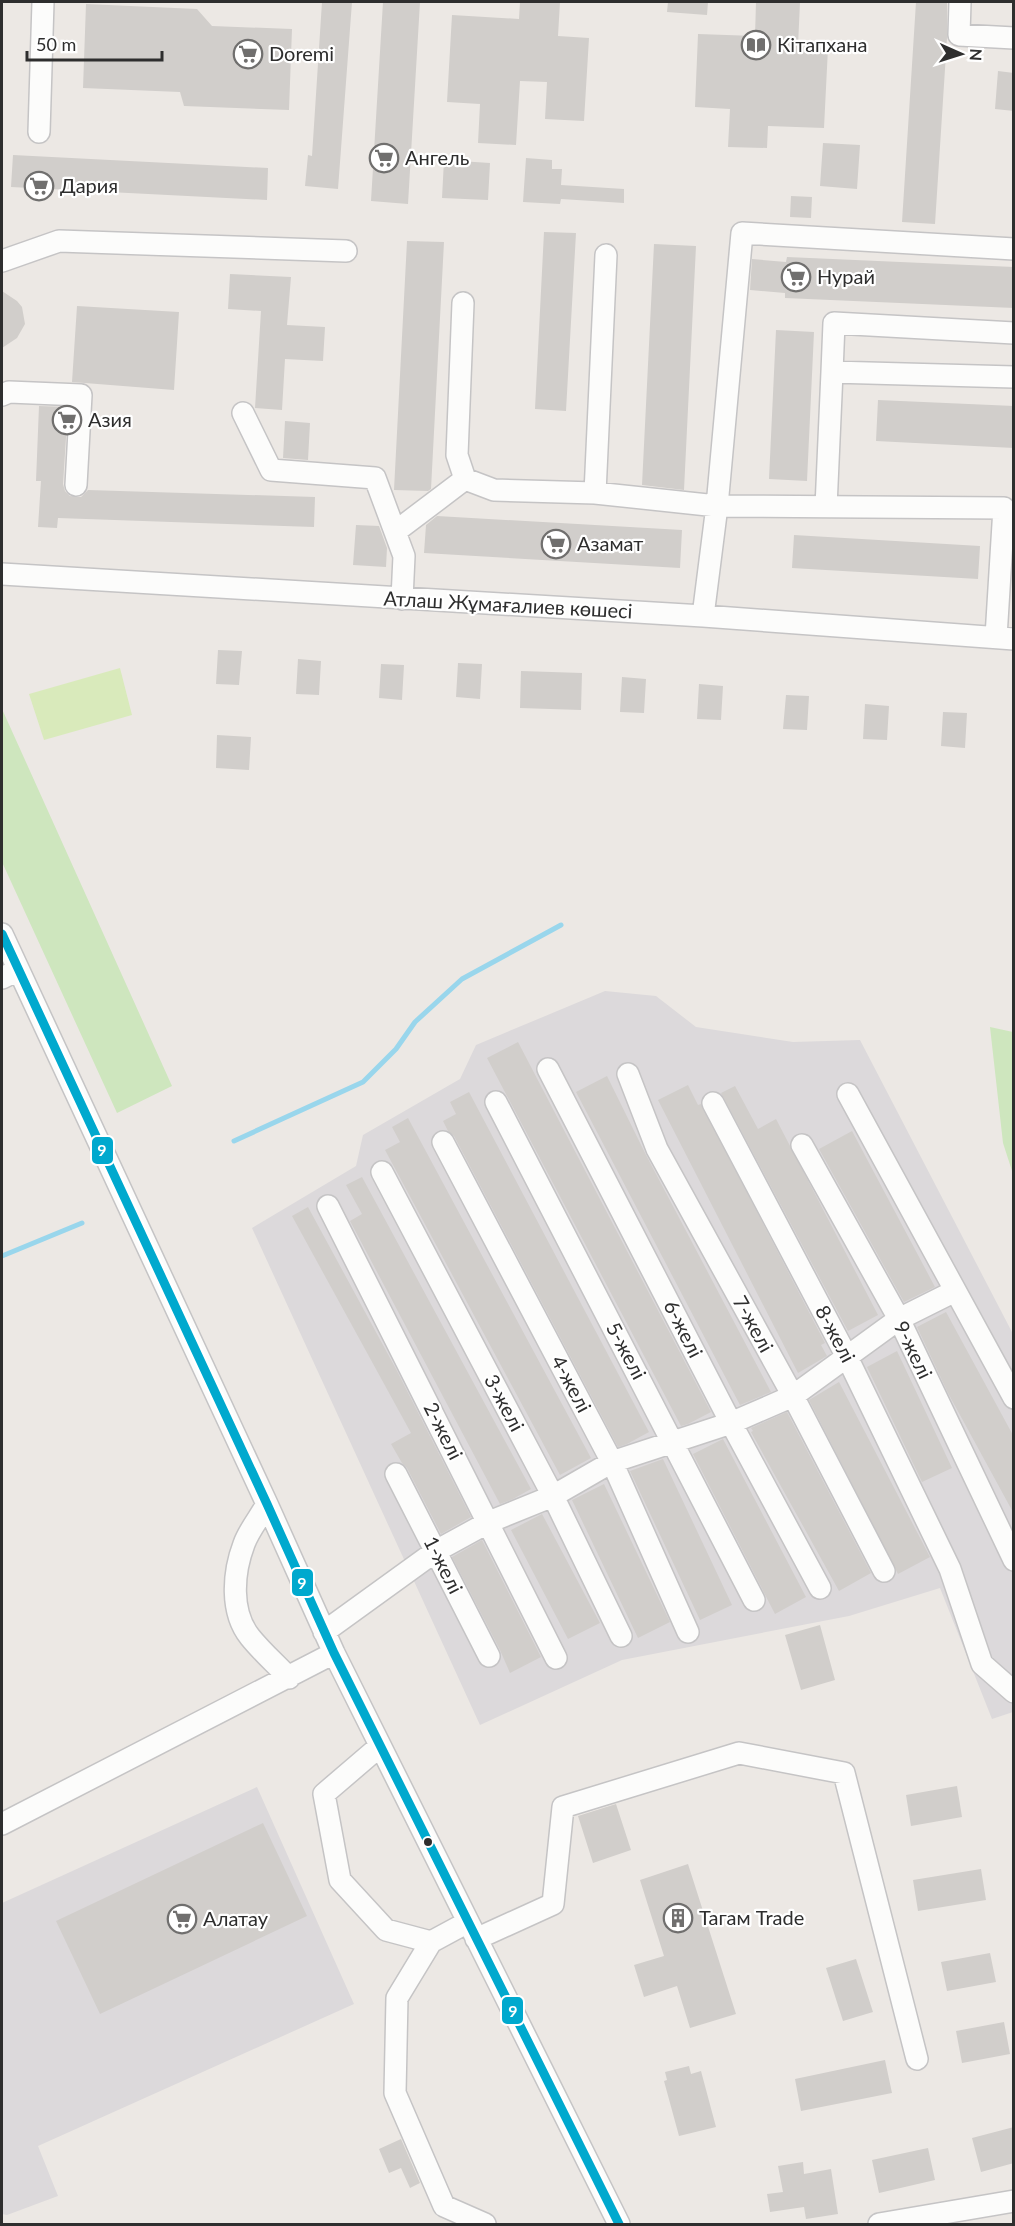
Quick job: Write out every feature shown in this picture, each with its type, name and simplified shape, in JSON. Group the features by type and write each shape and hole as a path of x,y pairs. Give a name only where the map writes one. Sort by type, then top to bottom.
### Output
{"street":[{"path":"39,132 43,2"},
{"path":"960,2 958,35 1014,38"},
{"path":"703,616 717,506 742,233 1014,249"},
{"path":"2,261 59,241 346,251"},
{"path":"595,493 606,255"},
{"path":"463,303 457,454 465,479"},
{"path":"826,507 834,323 1014,333"},
{"path":"832,372 1014,377"},
{"path":"2,395 9,392 81,395 76,485"},
{"path":"243,413 271,471 375,478 404,556 402,599"},
{"path":"465,479 494,490 595,493 717,506 1009,508 1005,638"},
{"path":"395,532 465,479"},
{"name":"Атлаш Жұмағалиев көшесі","path":"2,574 703,616 1005,638"},
{"path":"2,934 10,974 267,1504 334,1653 619,2224"},
{"name":"6-желі","path":"548,1069 820,1588"},
{"name":"7-желі","path":"628,1074 657,1149 793,1396 884,1571"},
{"path":"848,1094 1014,1398"},
{"name":"5-желі","path":"496,1102 754,1600"},
{"name":"8-желі","path":"713,1103 848,1357 950,1569 982,1664 1014,1692"},
{"name":"4-желі","path":"443,1142 612,1462 688,1632"},
{"name":"9-желі","path":"802,1145 899,1319 1014,1560"},
{"name":"3-желі","path":"382,1172 553,1496 621,1636"},
{"name":"2-желі","path":"328,1206 556,1658"},
{"path":"324,1632 436,1551 489,1522 553,1496 612,1462 732,1423 793,1396 899,1319 955,1291"},
{"name":"1-желі","path":"396,1474 489,1656"},
{"path":"267,1504 244,1543 238,1565 235,1598 239,1617 249,1636 289,1678"},
{"path":"2,1824 334,1653"},
{"path":"380,1746 324,1794 340,1880 386,1930 432,1942 553,1904 563,1807 739,1753 844,1773 917,2059"},
{"path":"432,1942 398,1998 394,2092 444,2206 485,2224"},
{"path":"879,2224 1014,2201"}],"shaded area":[{"path":"605,991 656,996 696,1027 793,1042 860,1040 1013,1334 1013,1712 992,1719 940,1588 849,1616 622,1660 480,1725 252,1228 356,1166 363,1135 460,1079 476,1045"},
{"path":"257,1787 354,2004 38,2146 58,2196 7,2215 2,2214 2,1903"}],"green space":[{"path":"120,668 132,715 44,740 29,694"},
{"path":"2,709 172,1086 117,1113 2,862"},
{"path":"990,1027 1013,1032 1013,1174 1003,1143"}],"building":[{"path":"322,2 352,2 338,189 305,186 308,155 312,156"},
{"path":"383,2 420,2 408,204 371,201"},
{"path":"520,2 560,2 558,36 589,38 584,121 545,119 547,82 520,81 516,145 478,143 480,104 447,102 452,15 519,19"},
{"path":"668,2 708,2 707,15 667,12"},
{"path":"756,2 800,2 798,46 828,48 824,128 768,126 767,148 728,147 730,109 695,107 698,34 755,36"},
{"path":"916,2 947,2 947,38 935,224 902,222"},
{"path":"86,4 197,9 212,26 292,29 289,110 184,106 180,92 83,88"},
{"path":"998,71 1014,73 1014,111 995,109"},
{"path":"823,143 860,145 857,189 820,186"},
{"path":"13,155 268,168 267,200 11,187"},
{"path":"526,158 552,160 552,169 562,169 561,185 624,189 624,203 561,199 560,204 523,202"},
{"path":"444,160 490,163 488,200 442,198"},
{"path":"791,196 812,197 811,218 790,217"},
{"path":"544,232 576,233 566,411 535,409"},
{"path":"407,241 444,242 431,489 428,491 394,490"},
{"path":"654,244 696,246 684,490 642,485"},
{"path":"787,257 1014,267 1014,308 785,298 785,293 750,290 752,259 786,262"},
{"path":"230,274 291,277 287,325 325,327 323,361 285,359 282,410 255,408 261,311 228,309"},
{"path":"2,291 22,307 25,324 17,338 2,348"},
{"path":"77,306 179,312 174,390 72,382"},
{"path":"776,330 814,332 807,481 769,479"},
{"path":"878,400 1014,406 1014,448 876,441"},
{"path":"39,406 68,407 63,484 70,496 81,497 88,490 315,497 314,527 58,518 57,528 38,527 41,481 36,481"},
{"path":"285,421 310,423 308,460 283,458"},
{"path":"437,516 682,530 680,568 424,553 426,525"},
{"path":"356,525 379,526 387,548 386,567 353,565"},
{"path":"794,535 980,546 978,579 792,568"},
{"path":"218,650 242,651 239,685 216,684"},
{"path":"298,659 321,661 319,695 296,694"},
{"path":"458,663 482,664 480,699 456,697"},
{"path":"381,664 404,665 402,700 379,698"},
{"path":"521,671 582,673 581,710 520,708"},
{"path":"622,677 646,679 644,713 620,712"},
{"path":"699,684 723,686 721,720 697,719"},
{"path":"786,695 809,696 807,730 783,729"},
{"path":"865,704 889,706 887,740 863,739"},
{"path":"943,712 967,713 965,748 941,746"},
{"path":"217,735 251,737 249,770 216,768"},
{"path":"518,1042 711,1412 688,1424 681,1426 487,1058"},
{"path":"607,1076 771,1392 740,1405 576,1092"},
{"path":"688,1085 698,1105 701,1104 825,1343 821,1345 827,1356 798,1373 658,1100"},
{"path":"735,1086 758,1129 776,1119 878,1315 848,1331 721,1093"},
{"path":"469,1092 649,1432 627,1444 618,1447 454,1136 448,1131 443,1121 456,1114 450,1102"},
{"path":"408,1118 591,1458 560,1475 385,1150 400,1142 392,1127"},
{"path":"852,1131 935,1287 904,1302 819,1149"},
{"path":"362,1177 531,1489 513,1499 500,1504 350,1221 362,1214 346,1185"},
{"path":"308,1207 396,1369 471,1517 441,1534 407,1468 391,1444 411,1433 292,1216"},
{"path":"946,1312 1014,1437 1014,1514 948,1393 917,1327"},
{"path":"897,1351 952,1468 922,1482 867,1367"},
{"path":"839,1382 930,1557 898,1574 809,1400"},
{"path":"787,1412 871,1573 839,1591 751,1432 753,1431 751,1428"},
{"path":"723,1439 806,1597 775,1614 693,1454"},
{"path":"663,1459 732,1605 700,1620 630,1471"},
{"path":"604,1484 670,1622 638,1638 572,1500"},
{"path":"542,1514 600,1623 568,1639 511,1530"},
{"path":"482,1540 541,1657 510,1673 452,1557"},
{"path":"820,1625 835,1680 801,1690 785,1635"},
{"path":"957,1786 962,1817 911,1826 906,1795"},
{"path":"616,1804 631,1850 593,1863 578,1816"},
{"name":"Алатау","path":"263,1823 307,1916 100,2014 56,1921"},
{"name":"Тагам Trade","path":"688,1864 736,2014 690,2028 677,1986 644,1997 634,1965 664,1956 640,1880"},
{"path":"981,1869 986,1900 918,1911 913,1880"},
{"path":"990,1953 996,1982 947,1991 941,1962"},
{"path":"856,1959 873,2012 843,2021 826,1968"},
{"path":"1004,2022 1010,2054 962,2063 956,2031"},
{"path":"885,2060 892,2093 801,2111 795,2079"},
{"path":"689,2066 691,2074 701,2071 716,2127 679,2136 664,2081 667,2080 665,2072"},
{"path":"1014,2127 1014,2163 981,2172 972,2138"},
{"path":"401,2139 420,2183 410,2188 401,2168 389,2173 379,2149"},
{"path":"928,2148 935,2180 879,2193 872,2160"},
{"path":"803,2162 804,2174 831,2169 838,2214 806,2219 804,2207 770,2212 767,2194 783,2192 778,2166"}],"waterway":[{"path":"234,1141 363,1082 396,1049 415,1022 462,979 561,925"},
{"path":"2,1256 82,1223"}],"transit line":[{"name":"9","path":"2,934 334,1653 619,2224"}],"place":[{"name":"Кітапxана","path":"756,45"},
{"name":"Doremi","path":"248,54"},
{"name":"Ангель","path":"384,158"},
{"name":"Дария","path":"39,186"},
{"name":"Нурай","path":"796,277"},
{"name":"Азия","path":"67,420"},
{"name":"Азамат","path":"556,544"},
{"name":"Тагам Trade","path":"678,1918"},
{"name":"Алатау","path":"182,1919"}]}
